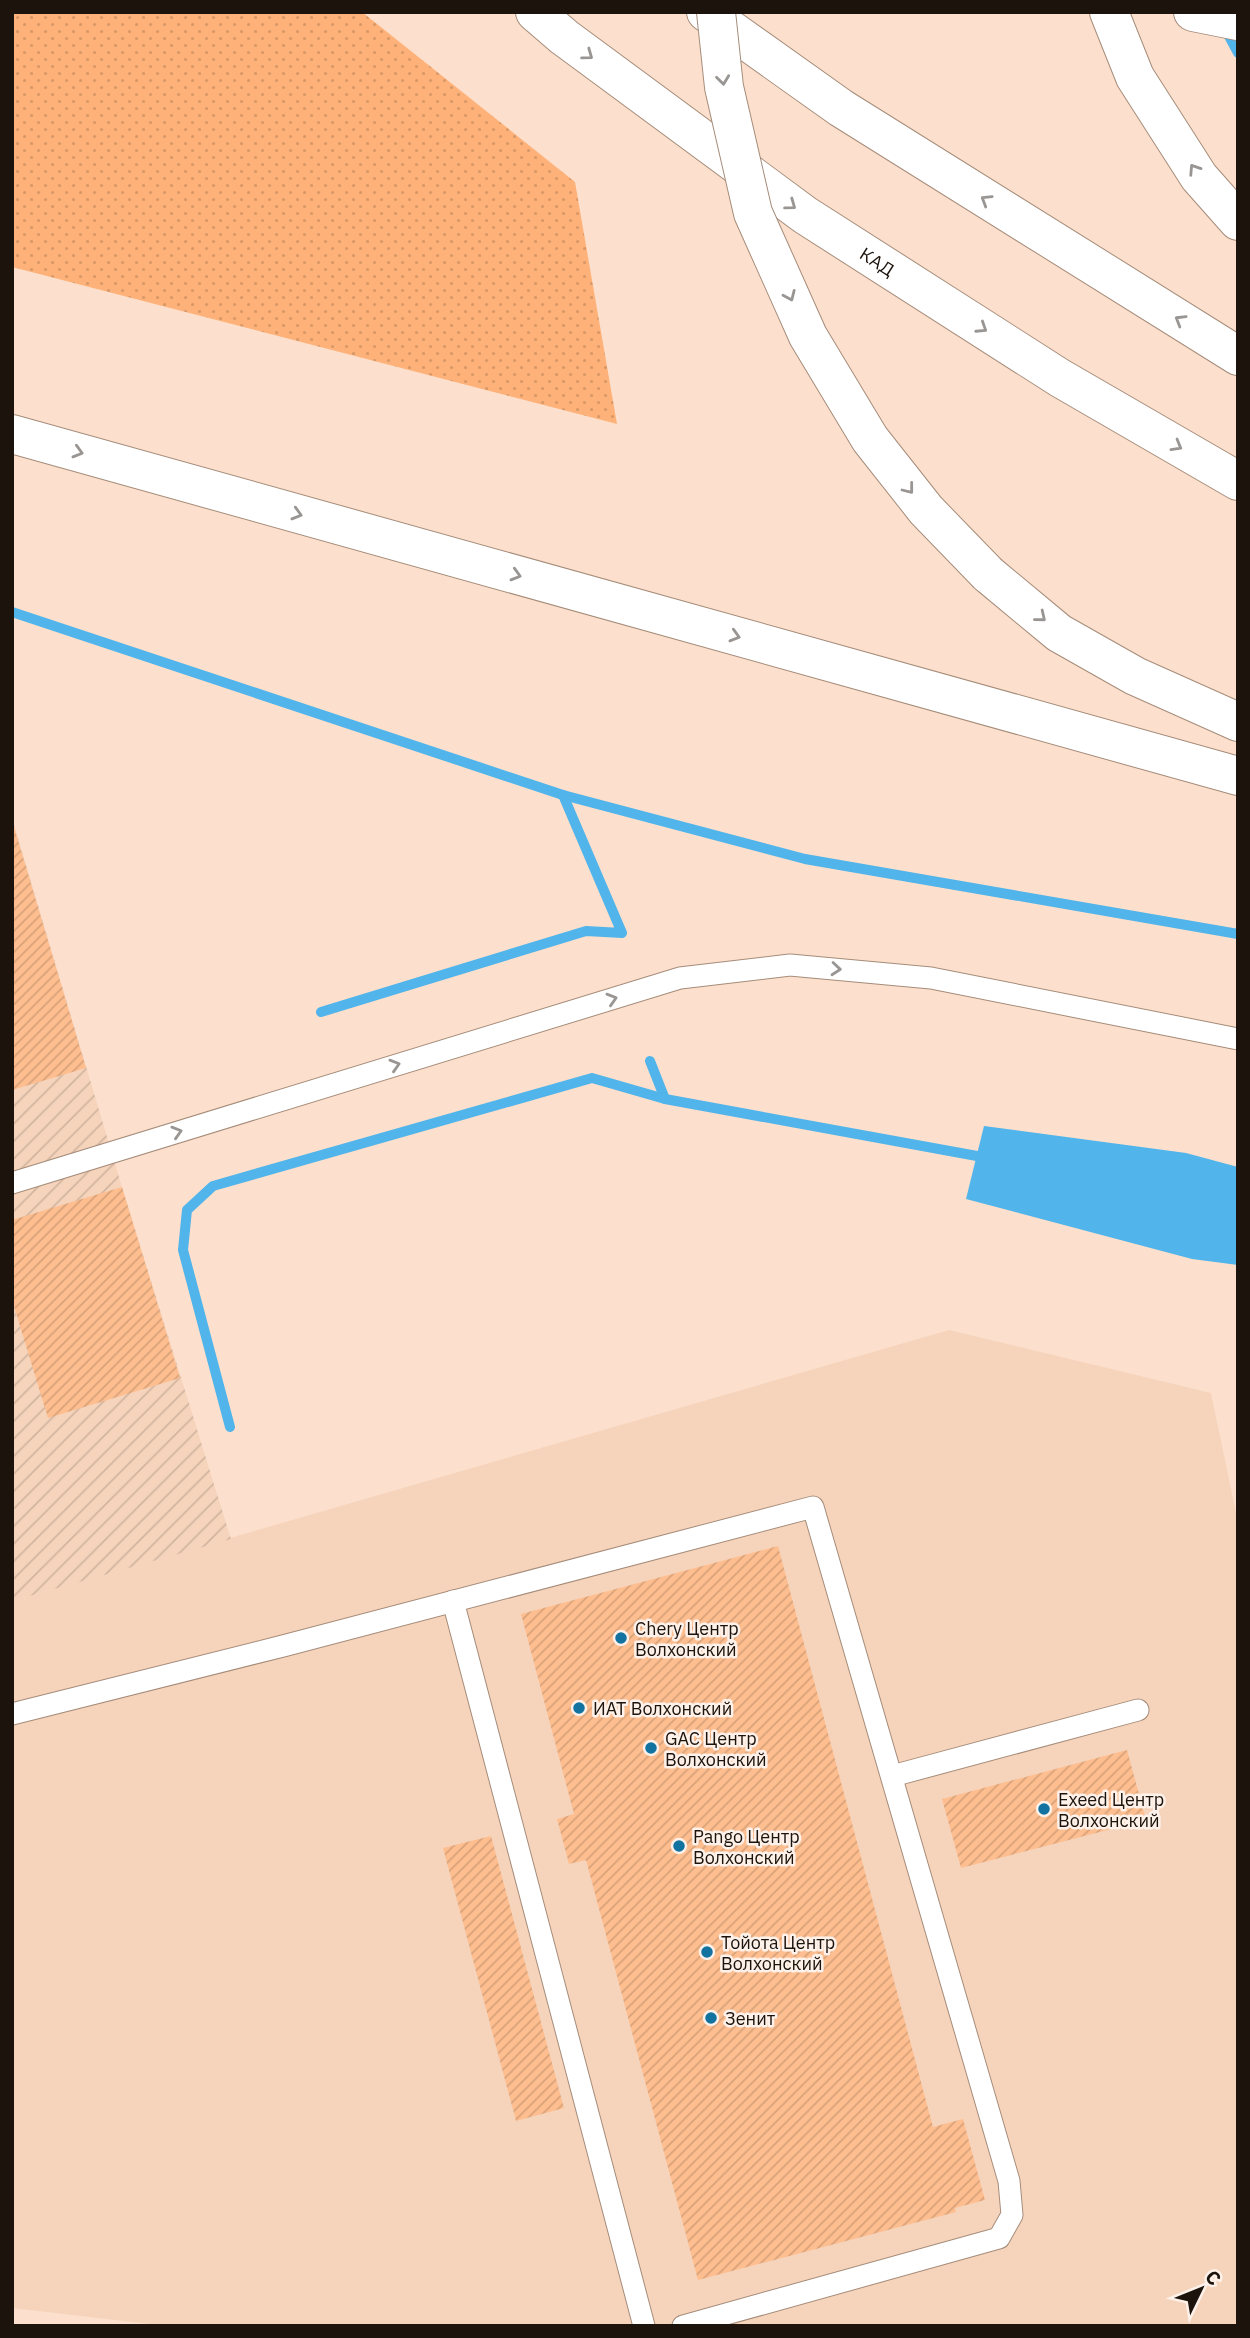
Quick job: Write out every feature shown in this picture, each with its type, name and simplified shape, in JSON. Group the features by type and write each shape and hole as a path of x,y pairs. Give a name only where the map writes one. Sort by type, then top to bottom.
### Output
{"main road":[{"name":"КАД","path":"535,12 564,37 805,215 1059,378 1238,481"},
{"path":"706,12 841,108 1238,356"},
{"path":"716,12 724,87 752,214 808,336 870,439 926,510 988,574 1059,633 1135,676 1238,723"},
{"path":"1109,12 1135,77 1199,177 1238,221"},
{"path":"1193,12 1238,21"},
{"path":"12,434 1238,776"}],"lane":[{"path":"12,1183 680,978 790,965 931,978 1238,1039"},
{"path":"12,1714 813,1507 1009,2181 1012,2215 999,2238 683,2326"},
{"path":"453,1601 644,2326"},
{"path":"892,1776 1139,1710"}],"shaded area":[{"path":"12,12 362,12 575,182 617,424 12,267"},
{"path":"12,818 231,1539 12,1601"},
{"path":"949,1330 1211,1393 1238,1522 1238,2326 166,2326 12,2308 12,1601"}],"water":[{"path":"984,1126 1186,1153 1238,1167 1238,1265 1192,1259 966,1199"}],"building":[{"path":"12,820 86,1068 12,1090"},
{"path":"122,1187 180,1378 48,1418 12,1300 12,1220"},
{"path":"778,1546 933,2127 963,2119 985,2200 955,2208 956,2212 698,2280 586,1860 569,1864 557,1819 574,1814 521,1614"},
{"name":"Exeed Центр Волхонский","path":"1127,1750 1146,1820 961,1868 942,1799"},
{"path":"491,1836 564,2108 516,2121 443,1848"}],"waterway":[{"path":"1224,27 1238,53"},
{"path":"12,612 563,795 805,859 1238,934"},
{"path":"321,1012 586,931 622,933 563,795"},
{"path":"650,1061 665,1099 977,1156"},
{"path":"230,1427 183,1250 187,1210 213,1186 592,1078 665,1099"}],"place":[{"name":"Chery Центр Волхонский","path":"621,1638"},
{"name":"ИАТ Волхонский","path":"579,1708"},
{"name":"GAC Центр Волхонский","path":"651,1748"},
{"name":"Exeed Центр Волхонский","path":"1044,1809"},
{"name":"Pango Центр Волхонский","path":"679,1846"},
{"name":"Тойота Центр Волхонский","path":"707,1952"},
{"name":"Зенит","path":"711,2018"}]}
